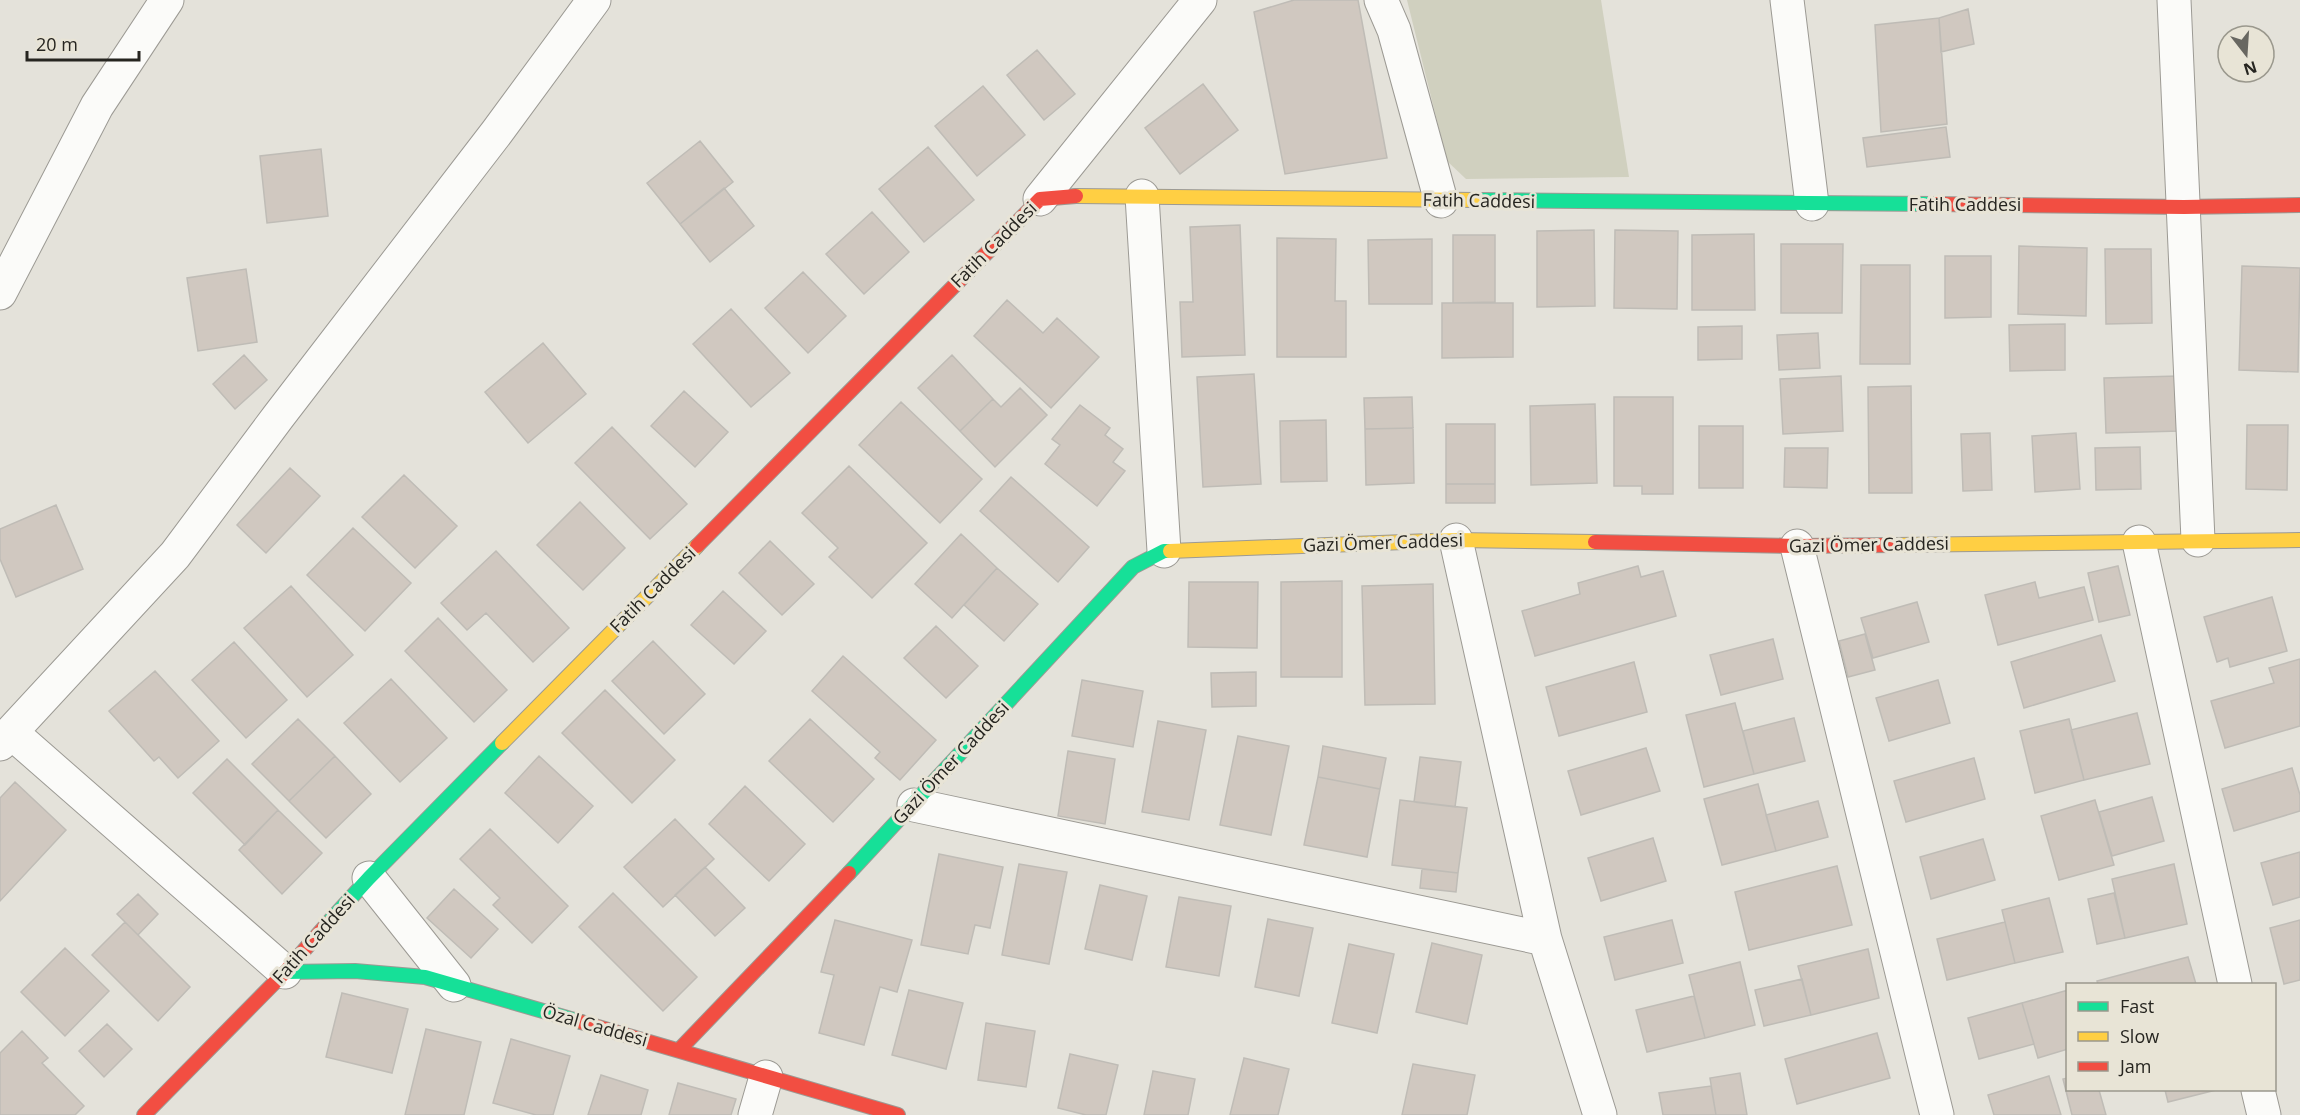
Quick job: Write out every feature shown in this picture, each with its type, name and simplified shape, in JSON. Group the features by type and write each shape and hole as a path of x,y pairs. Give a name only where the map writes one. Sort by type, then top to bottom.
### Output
{"street":[{"path":"0,293 97,106 167,0"},
{"path":"285,972 6,738 37,701 175,555 497,132 594,0"},
{"path":"1040,199 1200,0"},
{"path":"1382,0 1394,30 1441,201"},
{"path":"1787,0 1812,204"},
{"path":"2174,0 2198,540"},
{"name":"Fatih Caddesi","path":"144,1115 285,972 369,878 1040,199 1067,196 1142,196 1441,201 2184,207 2300,205"},
{"path":"1142,196 1164,551"},
{"path":"1456,540 1545,939 1600,1115"},
{"name":"Gazi Ömer Caddesi","path":"679,1050 914,805 1133,567 1164,551 1456,540 1797,546 2300,540"},
{"path":"2139,542 2235,983"},
{"path":"1797,546 1937,1115"},
{"path":"914,805 1545,939"},
{"path":"369,878 454,985"},
{"name":"Özal Caddesi","path":"285,972 386,970 454,985 898,1115"},
{"path":"755,1115 766,1077"},
{"path":"2258,1091 2264,1115"}],"green space":[{"path":"1407,0 1601,0 1629,177 1466,179 1447,161"}],"building":[{"path":"1294,0 1358,0 1387,158 1285,174 1254,12"},
{"path":"1968,9 1974,44 1941,52 1939,18"},
{"path":"1939,18 1947,124 1881,132 1875,25"},
{"path":"1037,50 1075,94 1044,120 1007,75"},
{"path":"1203,84 1238,130 1180,174 1145,128"},
{"path":"983,86 1025,135 977,176 935,126"},
{"path":"1946,127 1950,157 1867,167 1863,138"},
{"path":"700,141 733,182 680,224 647,183"},
{"path":"928,147 974,200 924,242 879,189"},
{"path":"321,149 328,216 267,223 260,156"},
{"path":"724,188 754,226 710,262 680,224"},
{"path":"872,212 909,252 864,294 826,254"},
{"path":"1240,225 1245,355 1182,357 1180,302 1193,302 1190,227"},
{"path":"1594,230 1595,306 1537,307 1537,231"},
{"path":"1615,230 1678,231 1677,309 1614,308"},
{"path":"1754,234 1755,310 1692,310 1692,235"},
{"path":"1453,235 1495,235 1495,302 1453,303"},
{"path":"1277,238 1336,239 1335,301 1346,301 1346,357 1277,357"},
{"path":"1432,239 1432,304 1369,304 1368,240"},
{"path":"1781,244 1843,244 1842,313 1781,313"},
{"path":"2019,246 2087,248 2086,316 2018,314"},
{"path":"2105,249 2151,249 2152,323 2106,324"},
{"path":"1945,256 1991,256 1991,317 1945,318"},
{"path":"1861,265 1910,265 1910,364 1860,364"},
{"path":"2242,266 2300,268 2298,372 2239,370"},
{"path":"246,269 257,342 198,351 187,278"},
{"path":"803,272 846,316 808,353 765,308"},
{"path":"1007,300 1043,333 1057,318 1099,357 1051,408 974,336"},
{"path":"1442,303 1513,303 1513,357 1442,358"},
{"path":"731,309 790,373 751,407 693,344"},
{"path":"2065,324 2065,370 2010,371 2009,325"},
{"path":"1742,326 1742,359 1698,360 1698,327"},
{"path":"1818,333 1820,368 1779,370 1777,335"},
{"path":"543,343 586,394 528,443 485,392"},
{"path":"244,355 267,380 235,409 213,384"},
{"path":"952,355 993,399 960,431 918,388"},
{"path":"1254,374 1261,484 1203,487 1197,377"},
{"path":"1841,376 1843,431 1783,434 1780,379"},
{"path":"2178,376 2180,431 2106,433 2104,378"},
{"path":"1911,386 1912,493 1869,493 1868,387"},
{"path":"1020,388 1047,415 995,467 960,431 993,399 1001,407"},
{"path":"684,391 728,432 695,467 651,426"},
{"path":"1412,397 1413,428 1365,429 1364,398"},
{"path":"1614,397 1673,397 1673,494 1642,494 1642,486 1614,486"},
{"path":"901,402 982,479 940,523 859,445"},
{"path":"1595,404 1597,483 1531,485 1530,406"},
{"path":"1080,405 1110,428 1105,435 1123,449 1113,462 1125,471 1097,506 1045,464 1060,445 1052,439"},
{"path":"1326,420 1327,481 1281,482 1280,421"},
{"path":"1446,424 1495,424 1495,484 1446,484"},
{"path":"2247,425 2288,425 2287,490 2246,489"},
{"path":"1699,426 1743,426 1743,488 1699,488"},
{"path":"612,427 687,504 650,539 575,463"},
{"path":"1413,428 1414,483 1366,485 1365,429"},
{"path":"1990,433 1992,490 1963,491 1961,434"},
{"path":"2076,433 2080,489 2035,492 2032,436"},
{"path":"2140,447 2141,489 2096,490 2095,448"},
{"path":"1785,448 1828,448 1827,488 1784,487"},
{"path":"849,466 927,543 872,598 829,557 838,548 802,513"},
{"path":"290,468 320,496 266,553 237,525"},
{"path":"404,475 457,526 415,568 362,517"},
{"path":"1011,477 1089,547 1058,582 980,511"},
{"path":"1446,484 1495,484 1495,503 1446,503"},
{"path":"580,502 625,548 583,590 537,545"},
{"path":"56,505 83,569 16,597 0,559 0,529"},
{"path":"353,528 411,583 365,631 307,575"},
{"path":"961,534 997,568 952,618 915,584"},
{"path":"770,541 814,584 782,615 739,573"},
{"path":"496,551 569,628 533,662 486,613 467,630 441,603"},
{"path":"1638,566 1641,577 1663,571 1676,616 1535,656 1522,611 1580,594 1578,583"},
{"path":"2118,566 2130,615 2099,622 2088,573"},
{"path":"997,568 1038,604 1004,641 964,605"},
{"path":"1342,581 1342,677 1281,677 1281,582"},
{"path":"1189,582 1258,582 1257,648 1188,647"},
{"path":"2035,582 2039,598 2084,587 2093,620 1998,645 1985,595"},
{"path":"1433,584 1435,704 1365,705 1362,586"},
{"path":"291,586 353,655 307,697 244,628"},
{"path":"723,591 766,631 734,664 691,625"},
{"path":"2272,597 2287,651 2230,667 2228,658 2217,662 2204,617"},
{"path":"1917,602 1929,642 1873,658 1861,618"},
{"path":"438,618 507,690 474,722 405,651"},
{"path":"936,626 978,666 946,698 904,658"},
{"path":"1865,634 1875,670 1848,677 1839,641"},
{"path":"2101,635 2115,681 2024,708 2011,662"},
{"path":"1773,639 1783,679 1721,695 1710,655"},
{"path":"653,641 705,694 664,734 612,681"},
{"path":"234,642 287,700 246,738 192,680"},
{"path":"843,656 936,740 900,780 875,758 880,752 812,691"},
{"path":"2300,659 2300,726 2225,748 2211,701 2274,683 2269,668"},
{"path":"1634,662 1647,712 1559,736 1546,687"},
{"path":"155,671 219,741 178,778 159,757 154,761 109,711"},
{"path":"1256,672 1256,706 1212,707 1211,673"},
{"path":"391,679 447,738 400,782 344,723"},
{"path":"1082,680 1143,691 1133,747 1072,736"},
{"path":"1938,680 1950,723 1889,741 1876,698"},
{"path":"605,690 675,760 632,803 562,733"},
{"path":"1735,703 1754,774 1704,787 1686,715"},
{"path":"2137,713 2150,764 2084,780 2071,730"},
{"path":"1794,718 1805,761 1754,774 1743,731"},
{"path":"298,719 335,756 289,801 252,764"},
{"path":"810,719 874,779 833,822 769,761"},
{"path":"2069,719 2084,780 2035,793 2020,731"},
{"path":"1158,721 1206,730 1189,820 1142,812"},
{"path":"1238,736 1289,746 1271,835 1220,825"},
{"path":"1323,746 1386,758 1380,789 1318,777"},
{"path":"1646,748 1660,791 1581,815 1568,771"},
{"path":"1068,751 1115,759 1105,824 1058,816"},
{"path":"335,756 371,794 326,838 289,801"},
{"path":"539,756 593,806 558,843 505,793"},
{"path":"1420,757 1461,762 1455,807 1414,802"},
{"path":"1974,758 1985,799 1906,822 1894,781"},
{"path":"227,759 278,810 245,845 193,793"},
{"path":"2292,768 2300,795 2300,811 2234,831 2222,789"},
{"path":"1318,777 1380,789 1367,857 1304,845"},
{"path":"15,782 66,830 0,901 0,798"},
{"path":"1758,784 1776,851 1722,865 1704,799"},
{"path":"745,786 805,844 769,881 709,824"},
{"path":"2152,797 2164,841 2112,856 2099,812"},
{"path":"1400,800 1467,808 1458,873 1392,865"},
{"path":"2095,800 2114,865 2059,880 2041,816"},
{"path":"1818,801 1828,837 1776,851 1766,815"},
{"path":"278,810 322,853 282,894 239,850"},
{"path":"675,819 714,859 663,907 624,867"},
{"path":"490,829 568,906 532,943 493,905 500,898 460,859"},
{"path":"1653,838 1666,881 1601,901 1588,858"},
{"path":"1983,839 1995,880 1931,899 1920,857"},
{"path":"2300,852 2300,897 2273,905 2261,863"},
{"path":"939,854 1003,867 990,928 975,925 968,954 921,945"},
{"path":"1019,864 1067,872 1049,964 1002,955"},
{"path":"2174,864 2187,924 2125,938 2112,879"},
{"path":"1837,866 1852,925 1749,950 1735,892"},
{"path":"705,867 745,908 715,936 675,895"},
{"path":"1422,869 1458,873 1456,892 1420,888"},
{"path":"1100,885 1147,896 1132,960 1085,949"},
{"path":"454,889 498,929 471,958 427,918"},
{"path":"613,893 697,977 663,1011 579,927"},
{"path":"2114,893 2125,938 2097,944 2088,899"},
{"path":"138,894 158,914 138,935 117,914"},
{"path":"1179,897 1231,906 1219,976 1166,967"},
{"path":"2049,898 2063,952 2015,963 2002,910"},
{"path":"1268,919 1313,928 1299,996 1255,987"},
{"path":"835,920 912,940 897,992 880,987 864,1045 819,1033 834,975 821,972"},
{"path":"1672,920 1683,963 1615,980 1604,937"},
{"path":"2300,920 2300,980 2284,984 2270,928"},
{"path":"125,922 190,987 158,1021 92,955"},
{"path":"2005,922 2015,963 1947,980 1937,939"},
{"path":"1432,943 1482,955 1467,1024 1416,1012"},
{"path":"1349,944 1394,954 1377,1033 1332,1023"},
{"path":"65,948 109,991 65,1036 21,992"},
{"path":"1868,949 1879,998 1811,1015 1798,966"},
{"path":"2188,957 2196,983 2098,983 2097,981"},
{"path":"1740,962 1755,1025 1705,1038 1689,975"},
{"path":"1802,979 1811,1015 1764,1026 1755,990"},
{"path":"909,990 963,1003 946,1069 892,1055"},
{"path":"2066,991 2066,1050 2038,1058 2022,1003"},
{"path":"342,993 408,1009 392,1073 326,1057"},
{"path":"1694,996 1705,1038 1647,1052 1636,1010"},
{"path":"2022,1003 2034,1044 1979,1059 1968,1018"},
{"path":"986,1023 1035,1031 1026,1087 978,1080"},
{"path":"107,1024 132,1049 104,1077 79,1051"},
{"path":"426,1029 481,1042 464,1115 405,1115"},
{"path":"22,1031 48,1058 42,1063 84,1106 75,1115 0,1115 0,1053"},
{"path":"1877,1033 1890,1078 1797,1104 1785,1059"},
{"path":"511,1039 570,1056 553,1115 536,1115 493,1103"},
{"path":"1070,1054 1118,1065 1106,1115 1086,1115 1058,1108"},
{"path":"1244,1058 1289,1069 1278,1115 1230,1115"},
{"path":"1413,1064 1475,1075 1467,1115 1402,1115"},
{"path":"1153,1071 1195,1079 1188,1115 1144,1115"},
{"path":"1740,1073 1747,1115 1716,1115 1710,1078"},
{"path":"601,1075 648,1090 641,1115 588,1115"},
{"path":"2049,1076 2061,1115 1994,1115 1988,1095"},
{"path":"678,1083 736,1099 731,1115 669,1115"},
{"path":"1711,1086 1716,1115 1663,1115 1659,1093"},
{"path":"2066,1091 2099,1091 2106,1115 2072,1115"},
{"path":"2165,1091 2212,1091 2168,1102"}],"traffic: fast":[{"path":"1477,200 1933,204"},
{"path":"849,873 1133,567 1164,551 1170,551"},
{"path":"328,923 502,743"},
{"path":"285,972 355,971 425,977 581,1022"}],"traffic: slow":[{"path":"1076,196 1477,200"},
{"path":"1170,551 1456,540 1595,542"},
{"path":"1895,545 2300,540"},
{"path":"502,743 697,546"}],"traffic: jam":[{"path":"697,546 1040,199 1076,196"},
{"path":"1933,204 2184,207 2300,205"},
{"path":"1595,542 1797,546 1895,545"},
{"path":"679,1050 849,873"},
{"path":"144,1115 285,972 328,923"},
{"path":"581,1022 898,1115"}]}
